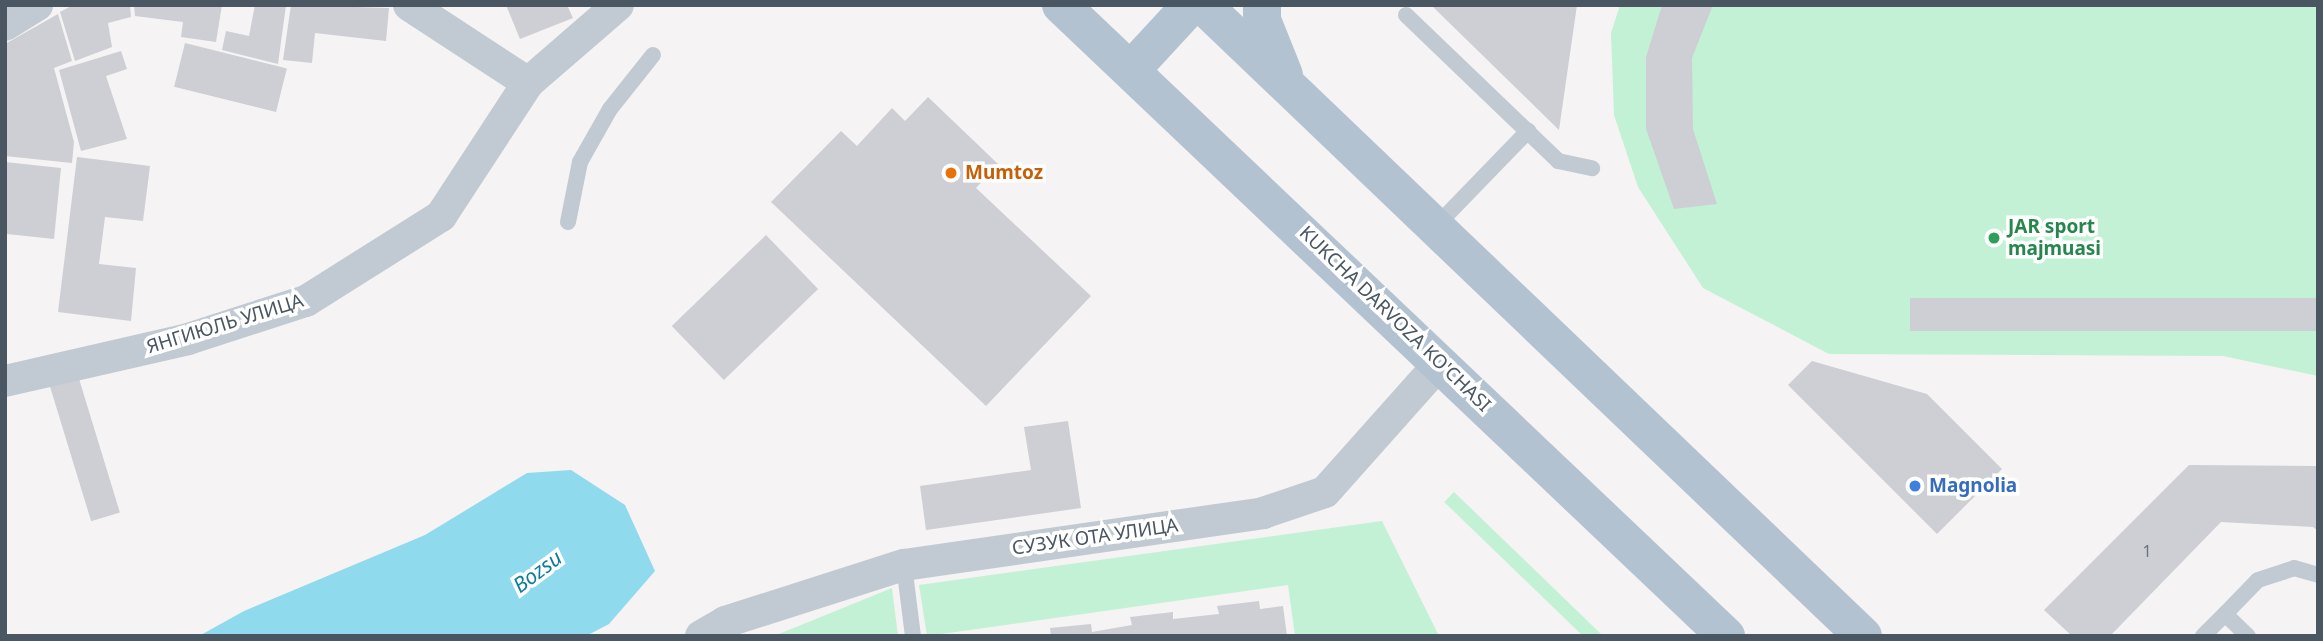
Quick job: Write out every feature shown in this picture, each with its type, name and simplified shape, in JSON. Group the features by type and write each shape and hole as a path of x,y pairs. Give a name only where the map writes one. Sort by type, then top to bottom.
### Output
{"main road":[{"path":"1131,70 1191,5"},
{"path":"1203,5 1863,636"},
{"path":"1262,5 1273,54 1291,90"},
{"name":"KUKCHA DARVOZA KO'CHASI","path":"1074,9 1131,70 1727,636"}],"street":[{"path":"5,25 37,5"},
{"path":"409,5 528,83"},
{"name":"ЯНГИЮЛЬ УЛИЦА","path":"5,381 188,339 306,301 441,216 528,83 618,5"},
{"name":"СУЗУК ОТА УЛИЦА","path":"701,636 725,622 904,565 1263,513 1325,492 1441,362"}],"lane":[{"path":"1406,15 1558,161 1592,169"},
{"path":"568,222 580,162 610,109 653,55"},
{"path":"1435,227 1528,131"},
{"path":"904,565 913,636"},
{"path":"2203,636 2258,580 2294,568 2318,575"},
{"path":"2225,614 2248,636"}],"green space":[{"name":"JAR sport majmuasi","path":"1620,5 2318,5 2318,376 2223,356 1829,354 1703,288 1638,187 1614,115 1611,33"},
{"path":"1454,492 1603,636 1583,636 1444,502"},
{"path":"1382,521 1439,636 1295,636 1288,585 927,636 919,585"},
{"path":"892,588 898,636 774,636"}],"water":[{"name":"Bozsu","path":"571,470 625,505 655,571 609,624 586,636 199,636 244,611 425,535 527,473"}],"building":[{"path":"73,5 130,5 131,17 108,23 112,47 75,61 60,12"},
{"path":"134,5 222,5 216,42 181,37 183,22 135,16"},
{"path":"255,5 286,5 278,64 222,50 226,31 249,36"},
{"path":"291,5 389,8 386,41 315,33 312,63 283,60"},
{"path":"506,5 567,5 573,18 520,39"},
{"path":"1431,5 1577,5 1559,130"},
{"path":"1662,5 1713,5 1692,58 1693,129 1717,204 1674,209 1646,129 1646,57"},
{"path":"58,14 72,61 54,68 74,142 72,163 5,156 5,44"},
{"path":"185,43 287,68 276,112 174,87"},
{"path":"121,51 127,69 106,76 127,139 81,151 59,70"},
{"path":"928,97 998,164 976,188 1091,296 986,406 771,202 841,131 857,146 892,108 905,121"},
{"path":"77,157 150,166 143,221 105,217 99,264 136,268 131,321 58,312"},
{"path":"5,162 61,168 54,239 7,234"},
{"path":"766,235 818,289 724,380 672,326"},
{"path":"1910,298 2318,298 2318,331 1910,331"},
{"path":"1812,361 1927,394 2002,469 1937,534 1788,385"},
{"path":"76,369 120,512 91,521 47,378"},
{"path":"1068,421 1081,508 926,530 920,486 1031,470 1024,427"},
{"path":"2189,465 2318,466 2318,531 2313,527 2221,522 2110,636 2072,636 2044,610"},
{"path":"1259,601 1260,609 1283,606 1287,636 1051,636 1050,628 1091,624 1092,632 1132,625 1130,617 1173,612 1173,619 1219,614 1217,606"}],"place":[{"name":"Mumtoz","path":"951,173"},
{"name":"JAR sport majmuasi","path":"1994,238"},
{"name":"Magnolia","path":"1915,486"}]}
